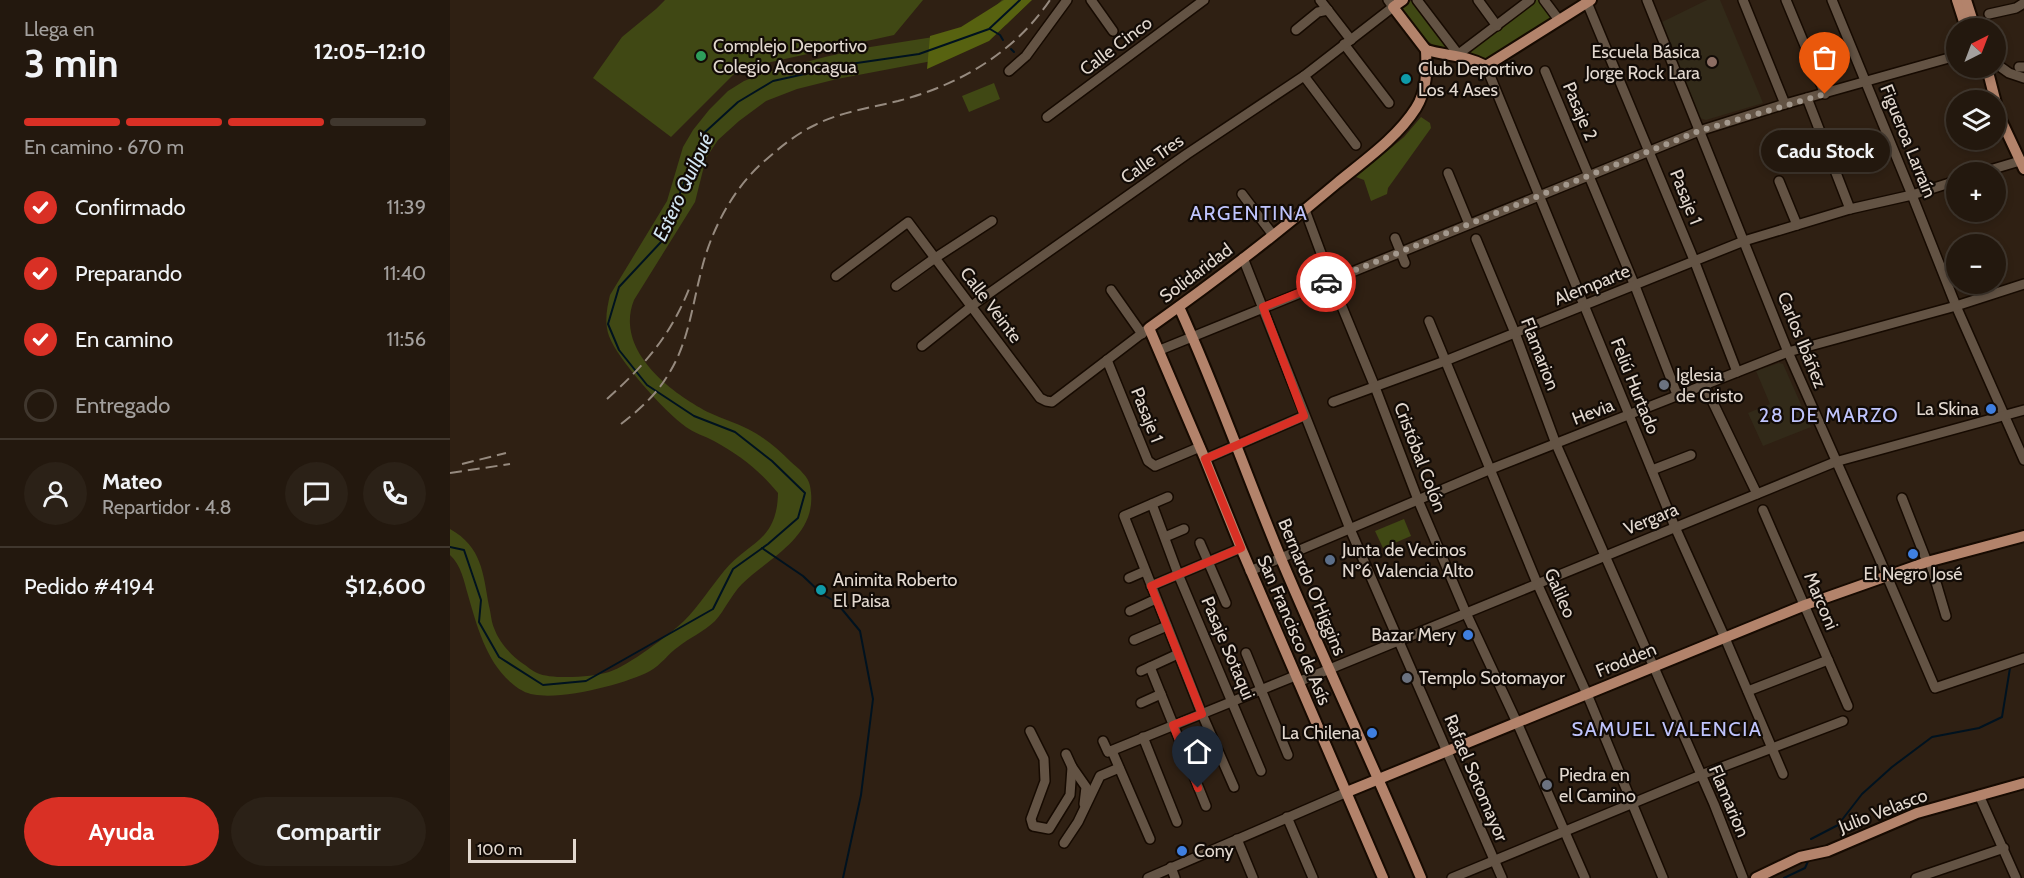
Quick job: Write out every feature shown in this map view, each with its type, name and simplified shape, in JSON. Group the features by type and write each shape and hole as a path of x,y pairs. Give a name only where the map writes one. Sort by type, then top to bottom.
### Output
{"main road":[{"name":"Calle Tres","path":"1391,4 1403,0"},
{"path":"1957,0 1963,18"},
{"path":"1966,0 1972,18"},
{"path":"1391,4 1426,50 1474,60 1486,66 1585,1"},
{"name":"Solidaridad","path":"1146,331 1305,210 1383,145 1416,107 1425,87 1426,50"},
{"path":"2006,131 2022,165"},
{"name":"Bernardo O'Higgins","path":"1179,307 1281,558 1421,878"},
{"name":"San Francisco de Asís","path":"1146,331 1160,350 1250,571 1383,878"},
{"name":"Frodden","path":"1347,792 1805,605 1928,562 2024,536"},
{"name":"Julio Velasco","path":"1756,878 1800,857 1828,851 1917,813 2024,783"}],"street":[{"path":"1009,71 1026,56 1066,0"},
{"path":"1091,0 1113,31"},
{"name":"Calle Cinco","path":"1047,117 1204,0"},
{"path":"1320,0 1389,104"},
{"path":"1417,0 1455,50 1456,56 1530,0"},
{"path":"1478,0 1497,26"},
{"path":"1544,0 1559,20"},
{"name":"Carlos Ibáñez","path":"1647,0 1788,352 1935,688 2024,658"},
{"path":"1743,0 1785,104"},
{"path":"1786,0 1825,94"},
{"name":"Figueroa Larraín","path":"1832,0 1956,306 2024,460"},
{"name":"Pasaje 1","path":"1585,1 1694,260 1737,372"},
{"path":"1989,14 2016,8 2024,3"},
{"name":"Calle Tres","path":"922,346 971,307 1069,236 1304,76 1348,42 1391,4"},
{"path":"1296,30 1318,12 1328,10"},
{"path":"1160,350 1699,131 1785,104 1946,59"},
{"name":"Feliú Hurtado","path":"1486,66 1675,527 1783,774"},
{"name":"Pasaje 2","path":"1545,71 1635,286 1678,397"},
{"path":"2006,71 2024,78"},
{"path":"1304,76 1356,145"},
{"path":"1807,98 1850,209"},
{"path":"2006,168 2022,165"},
{"path":"1448,173 1469,224"},
{"path":"1779,182 1797,225"},
{"name":"Alemparte","path":"1333,402 1445,361 1744,241 1850,209 1912,195 1946,184"},
{"path":"1242,194 1273,235"},
{"name":"Cristóbal Colón","path":"1305,210 1331,280 1376,387 1418,500 1585,878"},
{"path":"896,286 992,221"},
{"name":"Calle Veinte","path":"836,276 908,222 1040,398 1052,402"},
{"path":"1395,238 1405,263"},
{"name":"Flamarion","path":"1476,239 1515,333 1556,444 1701,775 1743,878"},
{"name":"Rafael Sotomayor","path":"1243,258 1350,529 1502,878"},
{"name":"Hevia","path":"1250,571 1491,469 1788,352 1956,306 2024,284"},
{"path":"1111,290 1146,331"},
{"name":"Galileo","path":"1430,321 1537,583 1587,694 1664,878"},
{"name":"Solidaridad","path":"1052,402 1146,331"},
{"name":"Pasaje 1","path":"1107,360 1148,461 1152,465 1155,466 1200,447"},
{"path":"1705,386 1757,494"},
{"name":"Vergara","path":"1110,752 1260,690 1329,669 1398,642 1835,462 2024,410"},
{"path":"1205,459 1304,416"},
{"path":"1652,470 1691,455"},
{"path":"1168,497 1124,516 1202,714 1234,787"},
{"path":"1902,498 1928,562 1946,616"},
{"name":"Pasaje Sotaqui","path":"1152,504 1178,574 1261,771"},
{"name":"Marconi","path":"1763,510 1848,706"},
{"path":"1165,537 1184,529"},
{"path":"1200,543 1226,603"},
{"path":"1151,586 1241,548"},
{"path":"1129,578 1145,571"},
{"path":"1130,610 1156,599"},
{"path":"1134,640 1167,626"},
{"path":"1246,653 1288,755"},
{"path":"1178,654 1146,669 1172,718 1206,806"},
{"path":"1748,691 1828,660"},
{"path":"1141,703 1161,694"},
{"path":"1452,878 1701,775 1843,721"},
{"path":"1030,731 1044,759 1045,781 1031,819 1034,826 1049,829 1070,795 1072,767"},
{"path":"1143,737 1177,822"},
{"path":"1103,741 1119,768 1150,838"},
{"path":"1066,754 1086,787 1084,809"},
{"path":"1064,843 1100,776 1119,768"},
{"name":"Frodden","path":"1148,878 1347,792"},
{"path":"1979,795 2016,878"},
{"path":"1287,817 1313,878"},
{"path":"1237,839 1253,878"},
{"path":"1916,878 2004,848"},
{"path":"1171,867 1175,878"}],"shaded area":[{"name":"Escuela Básica Jorge Rock Lara","path":"1707,0 1720,0 1763,103 1706,120 1700,118 1662,22"},
{"path":"1779,363 1783,364 1811,427 1763,446 1748,413 1770,404 1756,371"}],"green space":[{"name":"Complejo Deportivo Colegio Aconcagua","path":"665,0 923,0 894,35 739,69 671,137 593,78 622,37"},
{"path":"1002,0 1031,0 1007,24 981,40 932,61 797,89 766,101 718,140 706,158 695,202 634,300 630,318 632,336 650,368 664,382 710,413 760,436 803,473 810,486 811,503 808,518 791,543 738,588 715,621 678,647 650,671 606,687 550,696 523,691 511,683 501,673 486,649 462,574 450,555 450,529 461,536 475,553 485,583 493,625 505,647 537,673 573,677 602,674 617,669 669,634 700,603 733,561 760,539 773,522 778,493 741,458 689,429 666,409 622,358 607,331 606,315 610,295 667,201 683,147 693,130 728,91 744,81 764,73 864,48 946,35 986,15"},
{"path":"1004,0 1032,0 989,41 927,69 930,36 961,27"},
{"path":"1412,0 1453,52 1429,42 1402,12 1402,8"},
{"path":"1534,0 1539,0 1551,18 1489,59 1476,56 1469,51"},
{"path":"994,83 1000,99 969,112 962,96"},
{"path":"1421,117 1430,123 1431,128 1388,188 1387,194 1371,201 1364,180 1356,177 1404,137"},
{"path":"1404,519 1411,536 1383,548 1375,531"}],"waterway":[{"name":"Estero Quilpué","path":"450,547 464,550 481,600 479,622 499,657 543,685 586,681 713,609 733,569 768,544 798,518 805,493 772,461 735,432 694,416 647,385 619,350 608,324 619,287 661,242 703,134 738,102 773,81 850,64 919,54 989,29 1020,0"},
{"path":"990,29 1000,35 1003,40"},
{"path":"1011,49 1014,52"},
{"path":"762,548 836,602 860,631 873,699 861,795 843,878"},
{"path":"1811,839 1838,825 1862,794 1892,767 1932,737 1979,728 2002,717 2010,668"},
{"path":"1784,878 1805,868 1809,859"}],"railway":[{"path":"621,424 653,396 675,363 689,325 705,257 716,228 731,200 760,165 793,138 825,121 921,94 963,76 1002,51 1020,36 1050,0"},
{"path":"607,399 657,347 684,302 691,284"},
{"path":"462,464 506,453"},
{"path":"450,473 510,464"}],"way so far":[{"path":"1326,282 1699,131 1825,94"}],"place":[{"name":"Complejo Deportivo Colegio Aconcagua","path":"701,56"},
{"name":"Escuela Básica Jorge Rock Lara","path":"1712,62"},
{"name":"Club Deportivo Los 4 Ases","path":"1406,79"},
{"name":"Cadu Stock","path":"1825,94"},
{"name":"Iglesia de Cristo","path":"1664,385"},
{"name":"La Skina","path":"1991,409"},
{"name":"El Negro José","path":"1913,554"},
{"name":"Junta de Vecinos Nº6 Valencia Alto","path":"1330,560"},
{"name":"Animita Roberto El Paisa","path":"821,590"},
{"name":"Bazar Mery","path":"1468,635"},
{"name":"Templo Sotomayor","path":"1407,678"},
{"name":"La Chilena","path":"1372,733"},
{"name":"Piedra en el Camino","path":"1547,785"},
{"name":"Cony","path":"1182,851"}],"district":[{"name":"ARGENTINA","path":"1249,213"},
{"name":"28 DE MARZO","path":"1829,415"},
{"name":"SAMUEL VALENCIA","path":"1667,729"}],"route":[{"path":"1198,788 1173,725 1202,714 1151,586 1241,548 1205,459 1304,416 1263,307 1326,282"}]}
